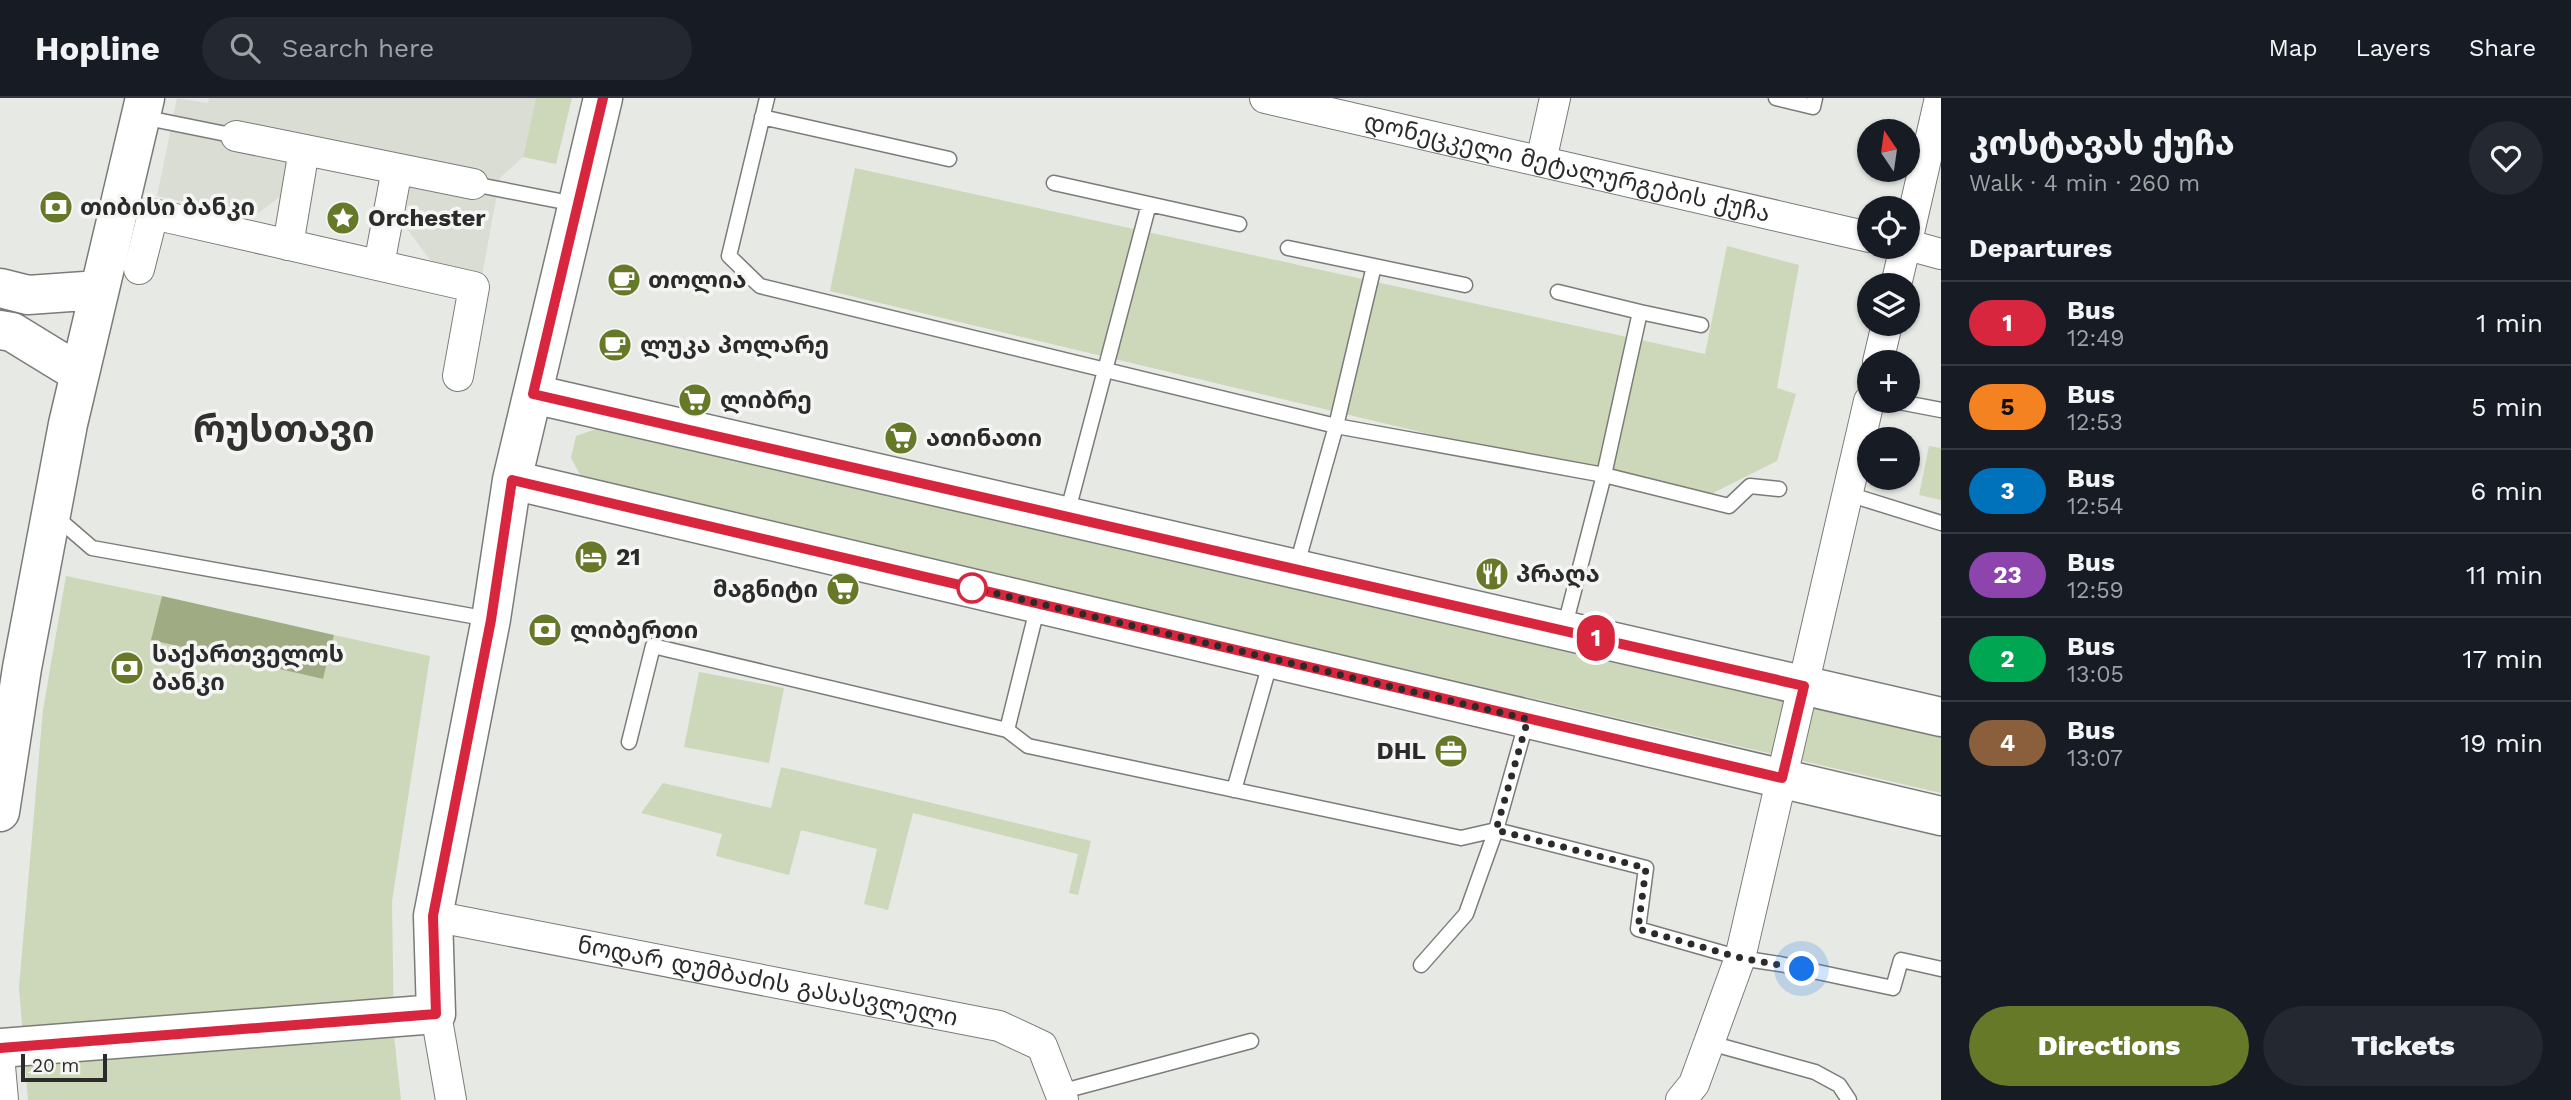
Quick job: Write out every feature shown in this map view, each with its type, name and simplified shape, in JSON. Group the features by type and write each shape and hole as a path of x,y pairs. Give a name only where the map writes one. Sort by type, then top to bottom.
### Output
{"street":[{"path":"451,1100 436,1014 433,916 491,620 512,480 603,98"},
{"name":"დონეცკელი მეტალურგების ქუჩა","path":"1265,98 1857,234"},
{"path":"1541,161 1555,98"},
{"path":"1917,196 1940,98"},
{"path":"0,813 11,665 52,513 79,373 143,107"},
{"path":"236,136 473,184"},
{"path":"288,245 304,150"},
{"path":"379,265 397,169"},
{"path":"139,269 153,214 474,287 458,376"},
{"path":"1920,249 1941,254"},
{"path":"0,288 28,295 99,290"},
{"path":"0,330 12,332 79,373"},
{"path":"533,394 1941,717"},
{"path":"1681,1100 1694,1084 1741,958 1867,413"},
{"path":"512,480 1941,816"},
{"name":"ნოდარ დუმბაძის გასასვლელი","path":"433,916 999,1026 1042,1046 1061,1096"},
{"path":"0,1048 436,1014"},
{"path":"0,1066 3,1100"}],"lane":[{"path":"767,98 729,256 760,286 1336,426 1604,475 1729,506 1750,486 1779,489"},
{"path":"1776,98 1813,107 1815,98"},
{"path":"143,107 236,136"},
{"path":"762,117 949,159"},
{"path":"1054,183 1239,224"},
{"path":"473,184 578,204"},
{"path":"1067,516 1149,204"},
{"path":"1288,248 1465,285"},
{"path":"1296,569 1336,426 1374,266"},
{"path":"1558,292 1701,326"},
{"path":"1563,631 1604,475 1640,312"},
{"path":"1920,406 1941,410"},
{"path":"1848,494 1941,523"},
{"path":"52,513 92,548 491,620"},
{"path":"1007,730 1039,603"},
{"path":"629,742 653,646 1007,730 1028,746 1461,838 1496,830 1646,868 1638,929 1741,958 1893,988 1901,960 1941,969"},
{"path":"1234,790 1271,658"},
{"path":"1421,965 1466,914 1496,830 1528,719"},
{"path":"1061,1096 1251,1041"},
{"path":"1710,1044 1815,1072 1839,1085 1849,1100"}],"shaded area":[{"path":"177,98 208,103 209,98 536,98 523,157 500,178 482,276 430,260 405,226 411,172 285,147 286,192 253,217 157,196"},
{"path":"536,98 572,98 556,164 523,157"},
{"path":"855,168 1705,354 1727,246 1799,265 1777,388 1796,394 1777,461 1701,499 830,291"},
{"path":"602,427 1941,737 1941,793 582,478 571,458 576,436"},
{"path":"1929,446 1941,448 1941,500 1919,495"},
{"path":"66,576 162,596 152,640 323,679 334,635 430,656 392,901 394,1036 401,1100 28,1100 19,987 43,710"},
{"path":"162,596 334,635 323,679 151,640"},
{"path":"699,672 784,688 769,763 684,747"},
{"path":"781,767 1091,841 1078,895 1069,893 1078,854 913,813 888,910 864,904 877,849 801,830 789,875 716,856 722,834 641,813 663,783 771,808"}],"bus line":[{"name":"1","path":"0,1048 436,1014 433,916 491,620 512,480 1782,778 1804,686 533,394 603,98"}],"place":[{"name":"თიბისი ბანკი","path":"56,207"},
{"name":"Orchester","path":"343,218"},
{"name":"თოლია","path":"624,280"},
{"name":"ლუკა პოლარე","path":"615,345"},
{"name":"ლიბრე","path":"695,400"},
{"name":"ათინათი","path":"901,438"},
{"name":"21","path":"591,557"},
{"name":"პრაღა","path":"1492,574"},
{"name":"მაგნიტი","path":"843,589"},
{"name":"ლიბერთი","path":"545,630"},
{"name":"საქართველოს ბანკი","path":"127,668"},
{"name":"DHL","path":"1451,751"}],"district":[{"name":"რუსთავი","path":"284,429"}],"route":[{"path":"972,588 960,585 1528,719 1496,830 1646,868 1638,929 1741,958 1802,969"}]}
